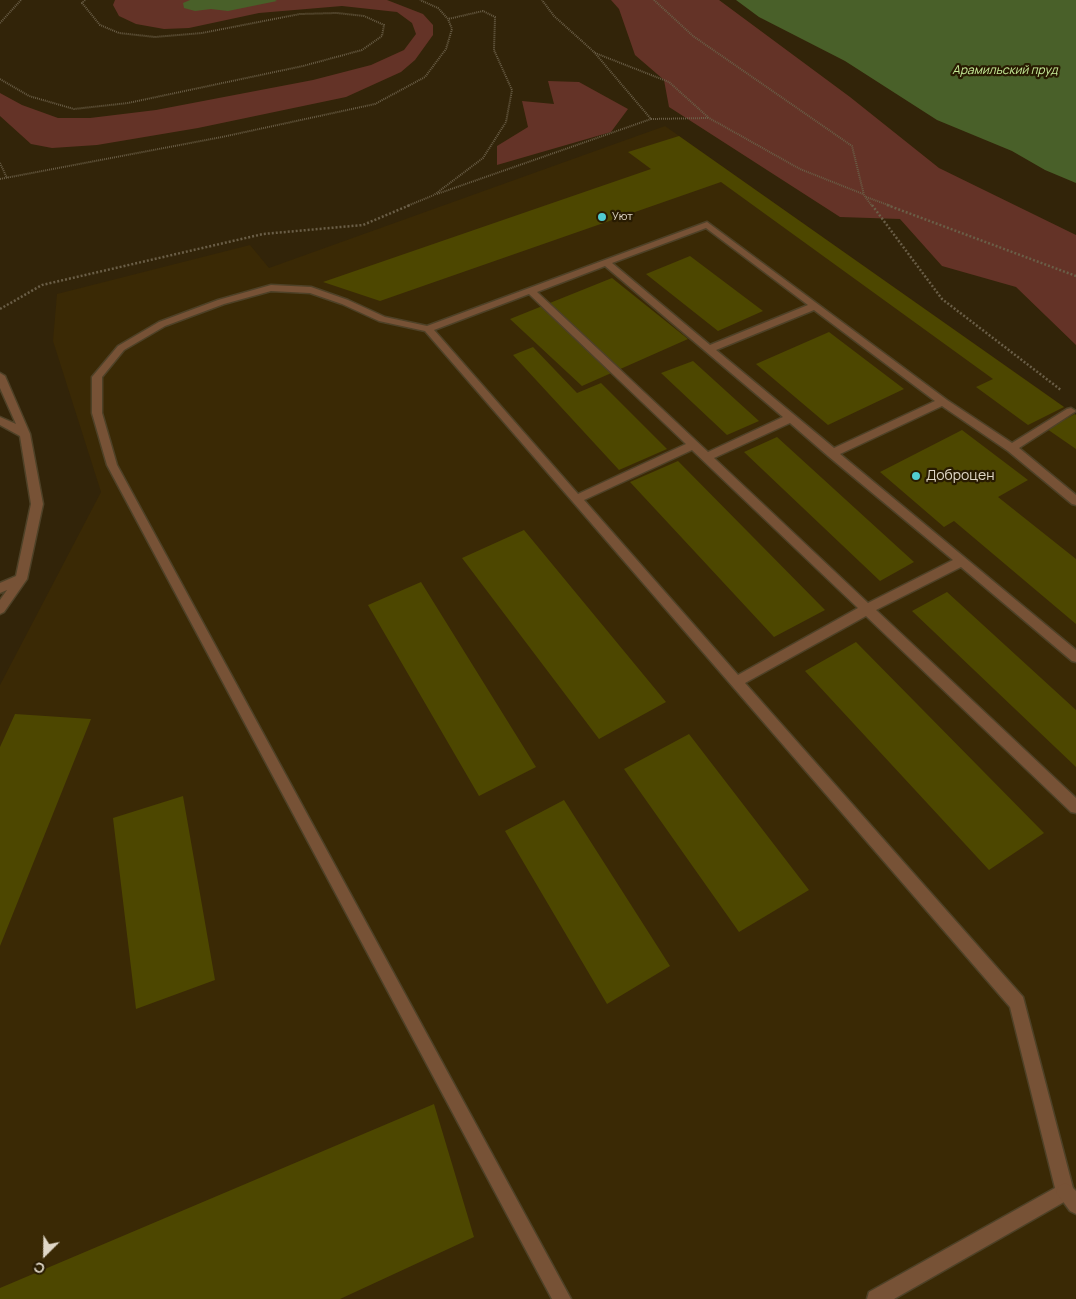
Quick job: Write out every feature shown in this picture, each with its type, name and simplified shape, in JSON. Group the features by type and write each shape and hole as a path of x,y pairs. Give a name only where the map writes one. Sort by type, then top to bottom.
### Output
{"lane":[{"path":"562,1299 112,465 96,413 97,377 121,348 162,324 222,302 271,288 311,290 345,302 382,319 428,329 707,225 943,402 1012,448 1076,501"},
{"path":"606,263 1076,657"},
{"path":"531,291 1076,808"},
{"path":"709,349 815,306"},
{"path":"428,329 1016,1003 1071,1198 876,1299"},
{"path":"0,376 25,434 37,504 21,579 0,609"},
{"path":"832,453 943,402"},
{"path":"1012,448 1071,412"},
{"path":"706,457 791,418"},
{"path":"0,420 25,434"},
{"path":"577,499 694,445"},
{"path":"736,682 867,609 962,561"},
{"path":"0,588 21,579"}],"path":[{"path":"0,23 21,0"},
{"path":"0,78 29,96 74,108 128,103 303,66 362,50 382,36 384,25 364,16 338,13 300,14 202,33 155,37 119,33 100,25 82,3 85,0"},
{"path":"0,179 222,137 375,104 425,77 446,49 452,29 448,19 438,8 420,0"},
{"path":"542,0 554,16 594,52 651,119"},
{"path":"654,0 692,36 852,146 865,196 942,299 1068,395 1071,412"},
{"path":"434,195 483,158 506,122 512,90 494,50 495,18 483,12 448,19"},
{"path":"594,52 669,82 709,118 800,169 865,196 1076,276"},
{"path":"0,309 42,285 263,234 363,225 434,195 651,119 709,118"},
{"path":"0,163 7,178"}],"shaded area":[{"path":"115,0 387,0 423,14 433,25 433,35 415,60 401,72 346,97 198,128 97,145 52,148 31,144 0,116 0,93 22,105 58,118 90,118 156,110 313,80 371,65 404,50 416,34 412,23 397,12 342,6 259,13 189,28 164,29 136,24 119,16 113,5"},
{"path":"611,0 719,0 850,97 939,168 1076,235 1076,345 1016,287 942,266 900,219 840,217 669,107 664,80 635,55 619,9"},
{"path":"548,81 579,82 628,109 611,132 497,165 497,146 528,127 522,101 554,104"},
{"path":"665,126 1076,415 1076,1299 0,1299 0,685 101,492 53,341 57,294 250,245 269,268"}],"water":[{"path":"190,0 277,1 228,11 211,9 195,11 184,8 183,3"},
{"name":"Арамильский пруд","path":"736,0 1076,0 1076,183 1045,170 1012,151 937,120 845,61 759,17"}],"building":[{"path":"679,136 1064,407 1028,425 976,387 993,379 721,182 380,301 323,282 651,169 628,152"},
{"path":"690,256 763,311 718,331 646,274"},
{"path":"612,278 688,339 582,386 510,319"},
{"path":"829,332 904,389 828,425 756,364"},
{"path":"533,347 577,393 601,383 667,449 619,470 513,355"},
{"path":"693,361 759,421 727,435 661,373"},
{"path":"1076,415 1076,449 1047,429"},
{"path":"962,430 1028,480 998,497 1076,559 1076,624 954,521 944,527 880,472"},
{"path":"777,437 914,562 880,581 744,452"},
{"path":"678,461 825,610 774,637 630,482"},
{"path":"524,530 666,702 599,739 462,558"},
{"path":"421,582 536,767 479,796 368,605"},
{"path":"947,592 1076,710 1076,767 912,611"},
{"path":"856,642 1044,833 989,870 805,671"},
{"path":"15,714 91,719 0,946 0,747"},
{"path":"689,734 809,890 739,932 624,769"},
{"path":"183,796 215,980 136,1009 113,818"},
{"path":"564,800 670,966 607,1004 505,831"},
{"path":"434,1104 474,1237 340,1299 0,1299 0,1288"}],"place":[{"name":"Уют","path":"602,217"},
{"name":"Доброцен","path":"916,476"}]}
